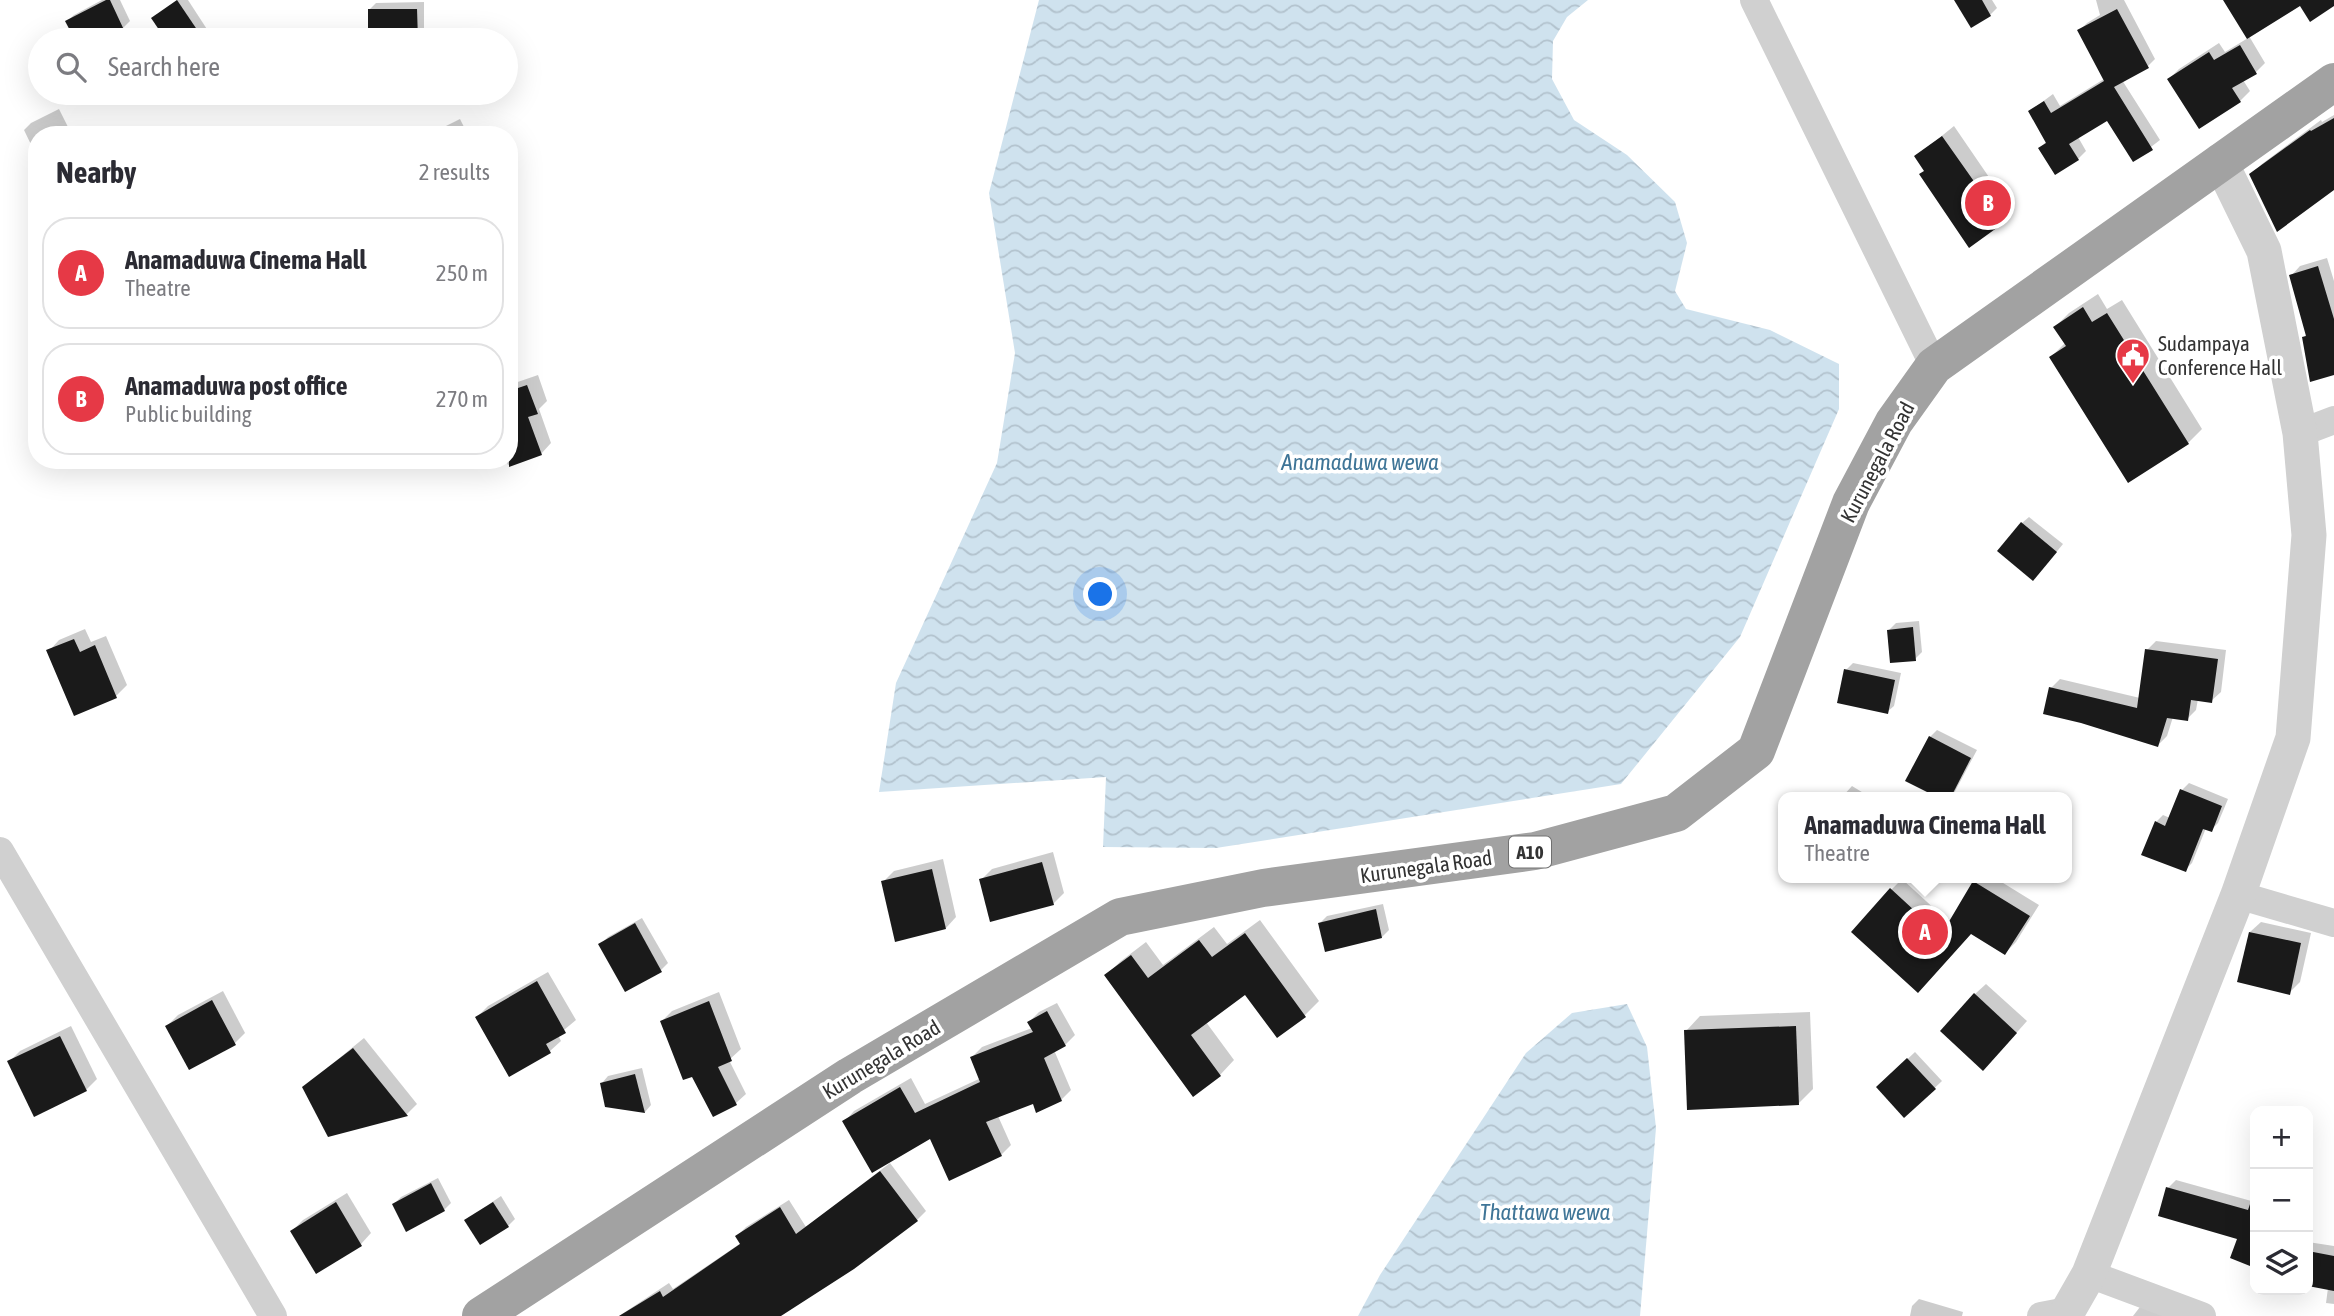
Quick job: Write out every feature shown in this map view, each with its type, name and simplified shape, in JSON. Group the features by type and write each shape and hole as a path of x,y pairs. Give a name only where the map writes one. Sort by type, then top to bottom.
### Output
{"highway":[{"name":"Kurunegala Road","path":"481,1316 850,1076 1120,917 1263,888 1535,851 1676,813 1756,751 1851,503 1894,422 1934,366 2334,82"}],"street":[{"path":"1754,0 1934,366"},
{"path":"2058,1314 2089,1274 2238,895 2293,738 2309,535 2300,433 2264,251 2220,161"},
{"path":"2300,433 2334,420"},
{"path":"0,851 273,1316"},
{"path":"2238,895 2334,923"},
{"path":"2089,1274 2202,1316"}],"water":[{"name":"Anamaduwa wewa","path":"1039,0 1588,0 1567,17 1553,41 1552,79 1574,120 1627,155 1675,202 1687,243 1675,291 1686,309 1770,330 1839,364 1839,409 1740,637 1621,784 1216,848 1103,847 1106,777 879,792 896,683 997,463 1015,353 989,193"},
{"name":"Thattawa wewa","path":"1627,1004 1647,1047 1656,1128 1640,1316 1358,1316 1380,1275 1526,1053 1572,1013"}],"building":[{"path":"110,0 123,28 69,28 65,21"},
{"path":"177,0 196,28 158,28 151,18"},
{"path":"1954,0 1982,0 1991,16 1971,28"},
{"path":"2223,0 2334,0 2334,6 2310,22 2300,6 2247,39"},
{"path":"368,9 417,9 418,28 368,28"},
{"path":"2117,9 2149,68 2114,87 2153,150 2133,162 2107,121 2069,144 2079,160 2055,175 2038,148 2046,143 2028,111 2044,101 2051,113 2104,81 2077,30"},
{"path":"2240,45 2257,74 2232,88 2241,102 2199,129 2167,79 2209,52 2214,60"},
{"path":"2334,118 2334,190 2277,232 2249,174 2310,130"},
{"path":"1942,136 1997,214 1991,218 1998,227 1969,248 1919,174 1924,171 1914,156"},
{"path":"2318,266 2334,319 2334,375 2310,382 2302,337 2306,336 2289,275"},
{"path":"2083,307 2092,322 2107,313 2189,444 2128,483 2049,357 2066,346 2053,327"},
{"path":"527,385 538,414 528,417 542,455 518,464 518,388"},
{"path":"2021,522 2057,552 2033,581 1997,551"},
{"path":"1913,627 1916,661 1890,663 1887,630"},
{"path":"74,639 80,652 95,645 117,698 74,716 46,650"},
{"path":"2145,649 2218,659 2212,703 2191,700 2188,721 2167,718 2158,747 2043,714 2049,687 2137,708"},
{"path":"1844,669 1895,680 1888,714 1837,703"},
{"path":"1929,736 1971,758 1954,792 1927,792 1905,781"},
{"path":"2180,789 2222,806 2212,832 2203,829 2186,872 2141,855 2155,821 2165,826"},
{"path":"1042,862 1054,905 990,922 979,879"},
{"path":"932,869 946,929 895,942 881,881"},
{"path":"1972,883 1976,883 2030,916 2005,955 1971,934 1918,993 1851,932 1890,888 1941,935"},
{"path":"1376,909 1382,938 1325,952 1318,923"},
{"path":"635,923 662,972 625,992 598,944"},
{"path":"2249,932 2301,943 2290,995 2237,982"},
{"path":"1245,933 1306,1017 1277,1038 1245,995 1191,1035 1221,1076 1193,1097 1104,975 1131,955 1148,978 1199,940 1212,957"},
{"path":"537,981 566,1033 546,1044 551,1053 509,1077 475,1017"},
{"path":"1974,993 2017,1033 1983,1071 1940,1031"},
{"path":"212,1000 236,1045 189,1070 165,1026"},
{"path":"709,1001 732,1061 718,1067 737,1105 713,1117 692,1077 683,1080 660,1021"},
{"path":"1047,1011 1066,1046 1044,1058 1062,1101 1036,1113 1033,1104 986,1122 1002,1156 949,1181 930,1139 872,1173 842,1121 900,1087 915,1113 980,1082 970,1057 1033,1032 1027,1022"},
{"path":"1796,1026 1799,1105 1687,1110 1684,1030"},
{"path":"60,1036 87,1091 34,1117 7,1061"},
{"path":"353,1048 408,1116 328,1137 302,1087"},
{"path":"1907,1058 1936,1089 1904,1118 1876,1087"},
{"path":"635,1074 645,1113 605,1107 600,1083"},
{"path":"880,1171 918,1221 854,1269 781,1316 619,1316 660,1291 663,1297 740,1244 735,1236 780,1207 796,1234"},
{"path":"431,1183 445,1211 406,1232 392,1204"},
{"path":"2166,1187 2248,1210 2250,1204 2250,1266 2230,1258 2237,1239 2158,1216"},
{"path":"336,1202 362,1246 316,1274 290,1231"},
{"path":"493,1202 509,1227 480,1245 464,1220"},
{"path":"2313,1252 2334,1256 2334,1291 2313,1287"}],"place":[{"name":"Anamaduwa post office","path":"1988,203"},
{"name":"Sudampaya Conference Hall","path":"2133,385"},
{"name":"Anamaduwa Cinema Hall","path":"1925,932"}]}
